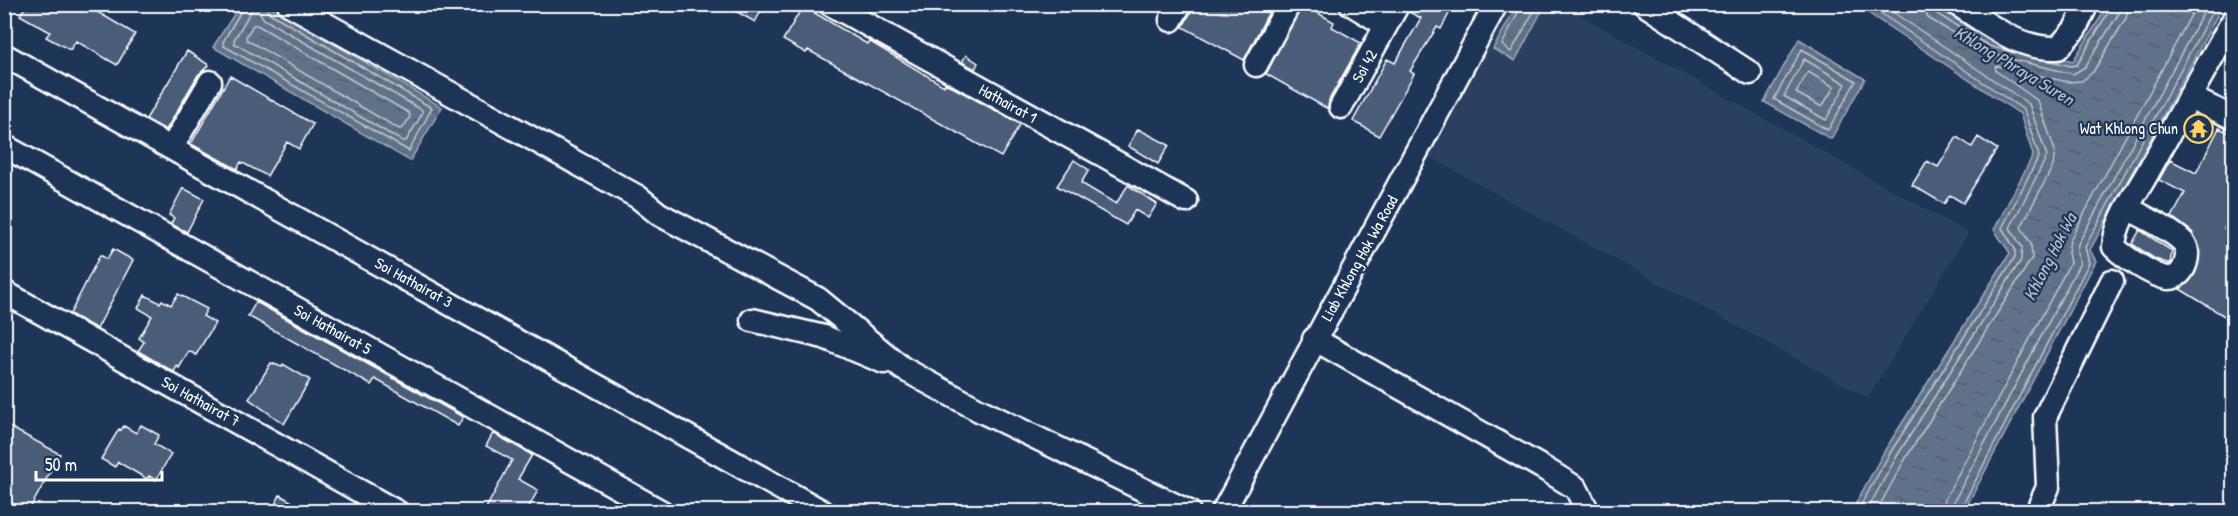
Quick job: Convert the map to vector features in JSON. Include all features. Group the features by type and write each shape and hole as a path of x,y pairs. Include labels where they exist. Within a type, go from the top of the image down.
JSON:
{"street":[{"path":"289,4 638,197 659,214 710,239 818,299 902,368"},
{"name":"Hathairat 1","path":"830,4 1186,201"},
{"path":"1256,65 1289,4"},
{"path":"1350,4 1386,25"},
{"name":"Soi 42","path":"1341,107 1398,4"},
{"name":"Liab Khlong Hok Wa Road","path":"1223,512 1314,339 1422,146 1496,4"},
{"path":"1644,4 1750,73"},
{"path":"1957,4 2015,41 2044,49 2058,48 2074,29 2087,4"},
{"path":"2128,208 2234,20"},
{"name":"Soi Hathairat 3","path":"4,54 823,512"},
{"path":"171,147 210,82"},
{"path":"2189,97 2234,118"},
{"name":"Soi Hathairat 5","path":"4,146 662,512"},
{"path":"2037,512 2048,487 2045,417 2112,281"},
{"name":"Soi Hathairat 7","path":"4,291 397,512"},
{"path":"752,320 824,337 902,368 979,410 1189,512"},
{"path":"1314,339 1561,479 1576,489 1588,512"}],"shaded area":[{"path":"1507,5 1562,5 1968,233 1868,398 1426,155"}],"water":[{"path":"1518,4 1545,5 1515,61 1493,49"},
{"path":"240,5 267,5 442,107 410,161 213,47"},
{"path":"1856,5 1933,5 1992,41 2073,61 2108,5 2223,5 2090,250 2096,261 1964,511 1851,512 1885,450 2010,253 1994,230 2033,155 2020,114"},
{"path":"1799,39 1865,79 1831,139 1764,102"}],"building":[{"path":"27,4 84,4 135,34 117,65 76,41 70,50 46,37 50,32 20,15"},
{"path":"723,4 765,4 755,22"},
{"path":"1195,4 1273,4 1244,60 1183,27"},
{"path":"1302,4 1334,22 1332,27 1361,43 1329,100 1328,109 1266,74"},
{"path":"1411,4 1454,4 1441,29 1437,27 1410,71 1414,74 1379,136 1353,121 1387,59 1395,63 1421,18 1409,12"},
{"path":"803,6 867,44 869,41 944,86 945,83 1020,124 1001,157 808,50 806,53 783,40"},
{"path":"187,51 209,65 198,75 166,130 146,119"},
{"path":"966,55 978,63 975,69 962,62"},
{"path":"230,76 313,124 299,149 287,142 267,176 241,162 237,169 191,144"},
{"path":"2219,128 2234,135 2234,212 2224,228 2234,234 2234,322 2180,289 2195,274 2200,249 2192,232 2172,217 2185,193 2159,180 2170,160 2196,173"},
{"path":"1138,129 1169,145 1158,164 1128,146"},
{"path":"1957,137 1972,147 1978,137 1997,149 1963,203 1950,195 1944,204 1912,185 1927,161 1938,167"},
{"path":"1074,160 1089,170 1081,183 1116,204 1128,185 1157,204 1148,218 1135,210 1126,225 1057,186"},
{"path":"183,188 204,199 187,232 171,224 174,218 169,215"},
{"path":"2140,230 2172,251 2170,264 2155,259 2132,244"},
{"path":"113,249 133,260 97,329 70,314 100,255 107,259"},
{"path":"178,294 207,309 203,316 215,323 196,355 189,351 174,372 138,351 144,342 139,338 152,316 138,308 145,295 160,303 162,300 171,305"},
{"path":"256,302 463,417 458,426 375,379 371,385 248,316"},
{"path":"271,363 282,367 283,364 310,380 284,424 249,399"},
{"path":"4,424 60,454 28,512 4,512"},
{"path":"141,425 159,435 154,444 171,454 156,480 149,476 147,479 118,462 115,467 101,459 119,429 121,430 124,426 136,433"},
{"path":"493,433 532,455 518,479 538,490 526,512 484,512 512,460 486,446"},
{"path":"280,495 309,512 271,512"}],"place":[{"name":"Wat Khlong Chun","path":"2199,128"}],"water label":[{"name":"Khlong Phraya Suren","path":"2014,66"},
{"name":"Khlong Hok Wa","path":"2050,257"}]}
